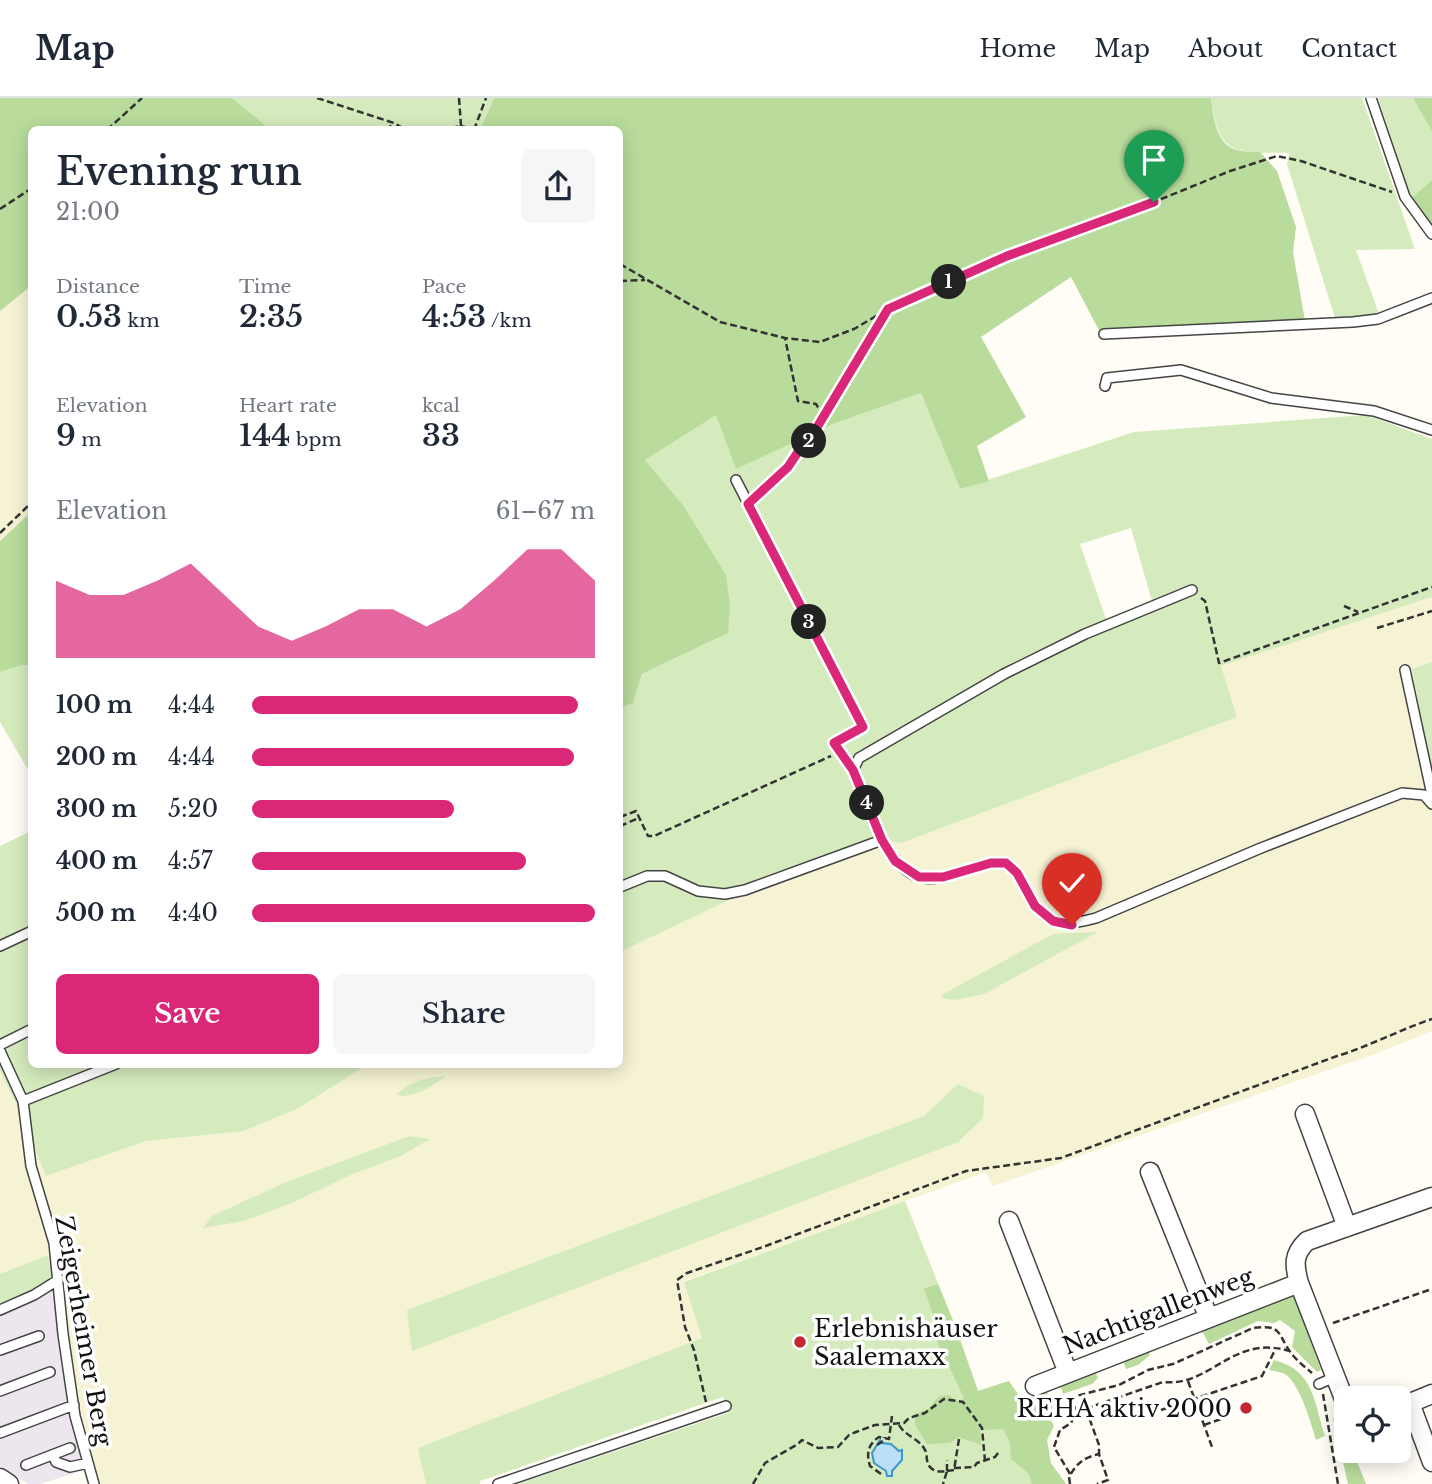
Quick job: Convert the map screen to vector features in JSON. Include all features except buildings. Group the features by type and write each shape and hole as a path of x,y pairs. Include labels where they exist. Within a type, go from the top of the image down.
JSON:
{"street":[{"path":"1304,1119 1347,1227"},
{"path":"1150,1180 1208,1317"},
{"path":"1334,1389 1327,1380 1316,1329 1298,1283 1294,1264 1298,1249 1307,1241 1432,1196"},
{"path":"1010,1233 1068,1373"},
{"name":"Nachtigallenweg","path":"1035,1386 1298,1283"},
{"path":"1411,1403 1432,1394"},
{"path":"1411,1420 1432,1462"},
{"path":"0,1478 9,1484"}],"lane":[{"path":"1371,98 1405,197 1432,234"},
{"path":"1104,334 1353,322 1378,319 1432,298"},
{"path":"1105,386 1107,379 1181,370 1272,398 1374,411 1432,430"},
{"path":"736,480 863,727 834,743 853,770 882,840 895,861 919,877 943,877 991,863 1006,863 1017,873 1035,906 1053,921 1072,925 1096,918 1261,848 1402,793 1423,795 1432,804"},
{"path":"853,770 859,758 1004,674 1085,634 1192,590"},
{"path":"1405,670 1432,795"},
{"path":"623,886 647,876 664,876 698,891 725,894 745,890 882,840"},
{"path":"0,946 28,933"},
{"path":"0,1045 28,1031"},
{"name":"Zeigerheimer Berg","path":"0,1051 23,1101 31,1166 54,1243 74,1405 93,1484"},
{"path":"23,1101 106,1068"},
{"path":"0,1310 34,1295 58,1280"},
{"path":"0,1350 38,1336"},
{"path":"0,1391 50,1372"},
{"path":"0,1433 74,1405"},
{"path":"498,1484 726,1406"},
{"path":"26,1465 70,1448"},
{"path":"53,1455 56,1462 70,1467 88,1462"}],"path":[{"path":"111,126 142,98"},
{"path":"317,98 399,126"},
{"path":"459,98 461,126"},
{"path":"475,126 486,98"},
{"path":"391,126 394,123"},
{"path":"623,266 720,322 785,338 820,342 854,329 888,309 1007,256 1230,171 1277,156 1301,161 1405,197"},
{"path":"0,209 28,191"},
{"path":"623,281 645,280"},
{"path":"748,504 788,467 807,444 888,309"},
{"path":"785,338 799,401 816,404 822,415"},
{"path":"0,533 28,506"},
{"path":"1192,590 1205,601 1219,663 1432,587"},
{"path":"1344,606 1358,612"},
{"path":"1377,628 1432,611"},
{"path":"623,816 636,811 648,836 654,836 840,752"},
{"path":"623,825 639,818"},
{"path":"707,1412 706,1394 695,1350 685,1327 677,1280 687,1273 775,1243 965,1171 1061,1158 1367,1047 1432,1019"},
{"path":"1316,1329 1432,1289"},
{"path":"1070,1484 1070,1474 1054,1447 1060,1430 1071,1423 1076,1412 1073,1400 1076,1396 1119,1385 1148,1370 1173,1364 1253,1328 1273,1328 1281,1334 1290,1352 1316,1377 1327,1380 1323,1393 1338,1484"},
{"path":"1076,1412 1163,1382 1177,1383 1188,1380 1245,1350 1257,1347 1290,1352"},
{"path":"1161,1410 1262,1377 1276,1348"},
{"path":"1188,1380 1212,1447"},
{"path":"753,1484 765,1463 802,1440 818,1448 834,1448 856,1432 875,1425 899,1425 925,1413 944,1399 963,1402 982,1428 985,1461"},
{"path":"1086,1409 1108,1480 1097,1484"},
{"path":"881,1474 870,1466 868,1452 874,1440 884,1437 889,1439 892,1416"},
{"path":"1204,1425 1224,1418"},
{"path":"899,1425 901,1430 924,1448 928,1464 937,1472 974,1467 998,1453"},
{"path":"877,1445 884,1437"},
{"path":"955,1470 959,1439"},
{"path":"1070,1474 1079,1461 1099,1454"},
{"path":"943,1484 947,1460"}],"shaded area":[{"path":"28,288 28,515 0,541 0,311"},
{"path":"1432,597 1432,662 1412,670 1432,775 1432,1031 1375,1054 993,1186 986,1172 684,1281 702,1338 419,1448 426,1484 97,1484 77,1416 48,1255 0,1274 0,1071 46,1176 146,1141 244,1131 299,1108 362,1068 623,1068 623,951 723,903 873,839 1237,717 1221,666","holes":["958,1085 958,1142 407,1310 924,1116","409,1136 429,1139 401,1156 355,1173 292,1203 244,1221 204,1227 212,1216 286,1182"]},
{"path":"54,1289 74,1416 88,1469 40,1484 28,1484 0,1466 0,1310"}],"green space":[{"path":"0,98 232,98 266,126 28,126 28,288 0,311"},
{"path":"232,98 494,98 482,126 266,126"},
{"path":"494,98 1211,98 1217,129 1224,142 1237,150 1260,152 1277,171 1296,227 1293,252 1305,321 1103,338 1071,277 981,337 1026,417 977,446 989,481 960,489 921,393 833,424 736,469 716,415 645,460 683,505 726,575 730,606 728,633 642,674 633,703 623,707 623,126 482,126"},
{"path":"1211,98 1362,98 1415,249 1356,250 1379,314 1335,318 1287,164 1289,153 1233,148 1219,132"},
{"path":"1378,98 1413,98 1432,132 1432,180 1411,198"},
{"path":"1413,98 1432,98 1432,132"},
{"path":"1432,180 1432,226 1411,198"},
{"path":"921,393 960,489 1134,432 1366,415 1432,439 1432,597 1221,666 1237,717 901,843 873,839 723,903 623,951 623,707 633,703 642,674 728,633 683,505 645,460 716,414 736,468 833,424","holes":["1131,528 1152,601 1106,619 1080,544"]},
{"path":"28,515 28,665 0,672 0,541"},
{"path":"1432,662 1432,775 1412,669"},
{"path":"28,665 28,770 0,722 0,672"},
{"path":"28,832 28,1068 362,1068 299,1108 244,1131 146,1141 46,1176 0,1071 0,846"},
{"path":"1098,932 984,994 955,1000 942,998 947,992 1053,934"},
{"path":"446,1076 416,1094 396,1095 419,1081"},
{"path":"958,1084 984,1096 983,1118 958,1142 412,1351 407,1310 924,1116"},
{"path":"409,1136 430,1139 401,1156 355,1173 292,1203 244,1221 203,1228 212,1216 286,1182"},
{"path":"905,1201 978,1391 1009,1381 1037,1484 518,1484 728,1413 723,1397 480,1481 480,1484 426,1484 418,1448 702,1338 684,1282"},
{"path":"48,1255 54,1288 0,1310 0,1274"},
{"path":"938,1284 978,1391 1009,1381 1022,1400 1046,1390 1053,1405 1049,1417 1054,1426 1047,1440 1051,1463 1066,1484 1032,1484 1029,1474 1011,1459 1010,1443 1003,1429 980,1430 981,1445 959,1437 950,1443 927,1444 915,1425 915,1414 928,1409 939,1396 949,1395 959,1402 964,1398 935,1337 933,1314 924,1289"},
{"path":"1293,1294 1321,1370 1317,1372 1292,1347 1295,1331 1280,1320 1274,1323 1258,1321 1209,1344 1201,1329"},
{"path":"1148,1350 1150,1355 1138,1365 1126,1369 1123,1360"},
{"path":"1274,1360 1297,1371 1305,1379 1315,1400 1325,1436 1316,1440 1304,1404 1290,1379 1283,1373 1269,1370"},
{"path":"1095,1371 1098,1378 1092,1384 1063,1394 1060,1385"},
{"path":"1343,1463 1358,1463 1366,1484 1348,1484"}],"water":[{"path":"880,1440 881,1443 891,1444 899,1451 902,1450 902,1460 892,1471 892,1476 887,1476 886,1471 874,1463 872,1453"}],"place":[{"name":"Erlebnishäuser Saalemaxx","path":"800,1342"},
{"name":"REHA aktiv 2000","path":"1246,1408"}],"route":[{"path":"1072,925 1053,921 1035,906 1017,873 1006,863 991,863 943,877 919,877 895,861 882,840 853,770 834,743 863,727 748,504 788,467 807,444 888,309 1007,256 1154,202"}]}
